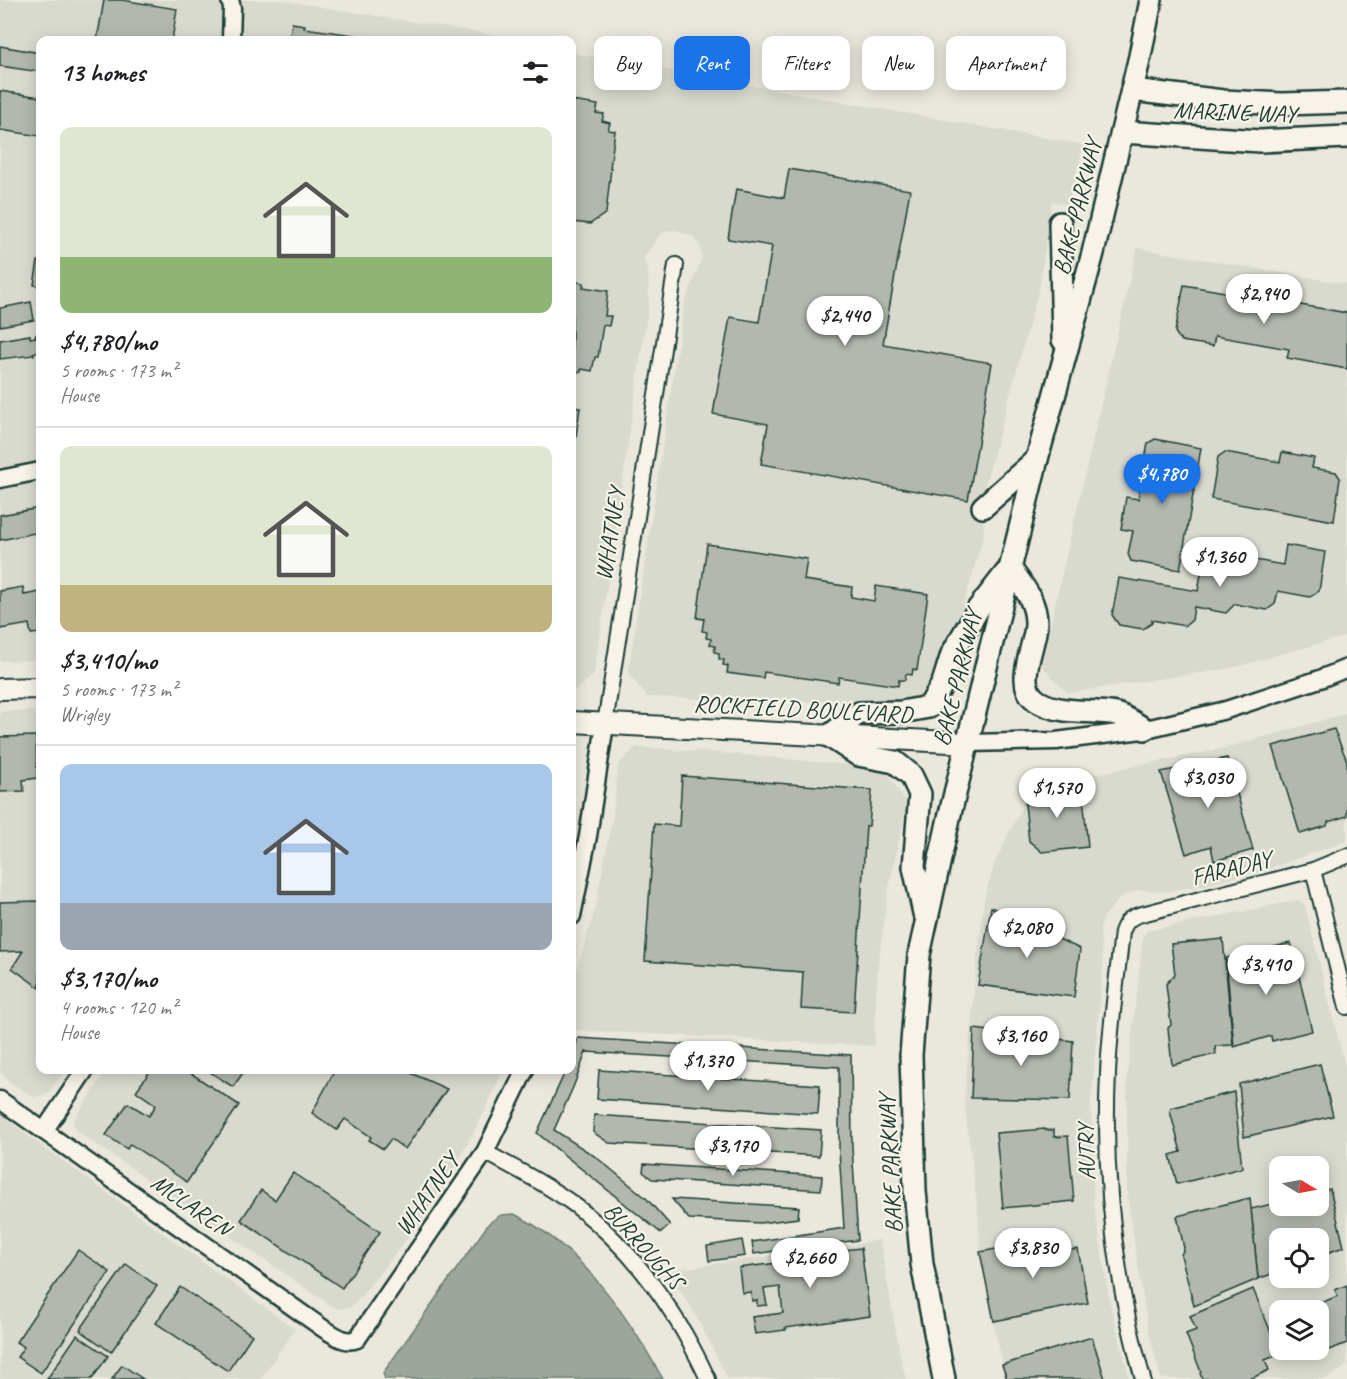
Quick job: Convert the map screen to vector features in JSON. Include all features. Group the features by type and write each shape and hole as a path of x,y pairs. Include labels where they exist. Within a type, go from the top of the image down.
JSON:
{"main road":[{"name":"BAKE PARKWAY","path":"945,1379 922,1264 915,1191 911,1118 911,1055 920,955 926,919 1010,568 1122,132 1151,0"},
{"name":"MARINE WAY","path":"1132,90 1223,101 1282,104 1347,102"},
{"name":"MARINE WAY","path":"1122,132 1260,141 1347,137"},
{"path":"1060,223 1064,364"},
{"path":"983,507 1037,459"},
{"path":"926,919 914,867 920,794 911,775 895,762 858,755 829,736 859,713 901,712 929,706 943,683 952,654 978,609 1010,568 1031,596 1036,624 1025,673 1029,689 1037,701 1052,707 1119,715 1145,729"},
{"path":"0,689 36,688"},
{"name":"ROCKFIELD BOULEVARD","path":"576,722 968,743"}],"street":[{"path":"230,0 231,36"},
{"name":"WHATNEY","path":"576,896 588,836 676,265"},
{"path":"0,478 36,472"},
{"name":"ROCKFIELD BOULEVARD","path":"968,743 1056,741 1145,729 1226,710 1320,680 1347,668"},
{"name":"FARADAY","path":"1126,922 1133,916 1313,870 1347,856"},
{"path":"1313,870 1347,1007"},
{"name":"AUTRY","path":"1126,922 1122,933 1110,1040 1108,1168 1112,1220 1125,1310 1143,1379"},
{"path":"44,1131 82,1074"},
{"name":"WHATNEY","path":"357,1339 485,1152 523,1074"},
{"name":"MCLAREN","path":"0,1100 324,1329 347,1342 357,1339"},
{"name":"BURROUGHS","path":"485,1152 539,1182 574,1205 616,1241 641,1269 672,1311 708,1379"}],"shaded area":[{"path":"0,0 280,0 499,36 36,36 36,660 0,661"},
{"path":"576,54 594,57 594,90 662,90 662,69 674,71 674,90 750,90 750,85 762,87 762,90 778,90 1084,145 1068,205 1052,202 1039,289 983,493 984,534 968,590 958,620 946,639 935,675 916,705 647,697 628,673 684,305 702,257 700,247 694,237 676,230 666,231 660,235 643,259 648,267 649,301 594,675 576,689"},
{"path":"1137,248 1347,284 1347,636 1232,668 1067,693 1041,665"},
{"path":"0,711 36,711 36,1074 62,1074 48,1094 33,1097 10,1082 0,1072"},
{"path":"1347,713 1347,841 1265,870 1209,884 1164,892 1138,890 1121,897 1104,917 1100,929 1103,964 1091,1104 1094,1203 1110,1302 1130,1379 1007,1379 993,1323 980,1252 978,1212 964,1100 984,899 995,862 1030,790 1229,747"},
{"path":"636,747 884,768 907,804 889,887 878,965 874,1046 576,1030 576,973 595,909 613,814 618,765"},
{"path":"1298,900 1305,905 1347,1074 1347,1366 1326,1379 1161,1379 1148,1329 1127,1197 1127,1078 1143,936 1147,931"},
{"path":"104,1074 501,1074 485,1111 453,1171 418,1225 356,1303 349,1308 339,1309 78,1132 73,1123"},
{"path":"0,1113 295,1329 261,1379 0,1379"},
{"path":"514,1214 538,1228 582,1264 618,1307 663,1379 385,1379 383,1373 489,1223 501,1215"},
{"path":"880,1240 906,1379 728,1379 692,1308 666,1271"}],"building":[{"path":"104,0 122,0 177,9 173,36 98,36"},
{"path":"292,23 305,25 304,28 361,36 290,36"},
{"path":"0,46 36,52 36,71 0,66"},
{"path":"0,91 36,96 36,135 0,130"},
{"path":"576,102 598,105 596,113 604,114 602,121 610,123 608,130 615,131 606,213 590,224 576,222"},
{"path":"789,169 910,190 883,344 992,363 968,500 761,464 768,424 713,414 730,317 759,322 772,246 728,239 736,189 784,198"},
{"path":"576,282 584,283 583,287 608,291 605,316 611,316 609,326 603,325 598,357 595,357 592,371 581,369 581,372 576,371"},
{"path":"1184,285 1347,313 1347,369 1287,358 1289,349 1215,336 1213,346 1181,341 1175,332"},
{"path":"31,302 34,320 0,326 0,308"},
{"path":"30,335 30,338 36,337 34,355 0,359 0,340"},
{"path":"576,408 580,408 576,437"},
{"path":"1155,439 1201,448 1180,570 1131,561 1128,554 1133,531 1121,529 1126,497 1138,499 1148,443"},
{"path":"1225,452 1280,462 1282,452 1314,458 1312,468 1336,472 1340,478 1334,521 1211,499 1218,457"},
{"path":"36,509 36,533 0,540 0,515"},
{"path":"707,544 807,559 804,580 852,587 851,597 874,601 876,586 928,594 917,670 913,669 912,675 906,674 905,680 899,680 898,686 839,677 838,683 764,672 763,678 727,673 728,666 723,665 724,660 719,659 719,653 714,652 715,646 710,645 711,639 706,638 707,632 702,631 704,619 697,618"},
{"path":"1286,545 1325,552 1319,591 1310,597 1278,591 1275,604 1267,610 1235,604 1226,613 1194,607 1192,620 1185,626 1152,620 1152,623 1143,629 1119,625 1112,615 1119,578 1198,591 1205,551 1283,565"},
{"path":"23,587 24,595 36,593 36,633 31,634 29,624 0,629 0,591"},
{"path":"1334,729 1347,761 1347,816 1328,822 1327,826 1300,834 1273,746"},
{"path":"36,736 36,778 23,780 24,791 0,792 0,737"},
{"path":"1227,758 1253,850 1214,861 1211,846 1186,854 1161,772"},
{"path":"682,776 872,790 869,826 866,826 854,1012 801,1009 803,972 645,961 654,824 679,826"},
{"path":"1082,786 1088,847 1042,852 1029,841 1025,804 1035,791"},
{"path":"36,901 36,985 12,968 23,951 0,952 0,902"},
{"path":"991,907 1080,949 1074,997 978,985"},
{"path":"1223,939 1233,1045 1215,1046 1216,1054 1172,1065 1168,1028 1171,1025 1166,984 1175,974 1171,944"},
{"path":"1291,943 1312,1031 1272,1041 1271,1036 1234,1047 1226,958"},
{"path":"974,1029 1073,1041 1070,1100 971,1098"},
{"path":"578,1038 851,1055 852,1147 858,1240 754,1254 752,1242 844,1228 839,1150 839,1067 586,1052 554,1130 596,1157 646,1198 670,1225 661,1233 537,1133 564,1074 576,1074"},
{"path":"1320,1064 1333,1116 1244,1137 1239,1084"},
{"path":"599,1070 820,1085 818,1114 597,1099"},
{"path":"148,1074 192,1074 239,1105 187,1182 130,1144 127,1149 106,1135 128,1103 149,1116 156,1105 136,1091"},
{"path":"213,1074 242,1074 233,1087"},
{"path":"333,1074 413,1074 447,1089 405,1149 391,1139 383,1149 369,1140 371,1137 345,1119 337,1130 312,1113"},
{"path":"1234,1092 1242,1168 1177,1184 1170,1155 1181,1152 1171,1108"},
{"path":"594,1115 821,1130 819,1156 609,1143 593,1132"},
{"path":"1054,1130 1054,1137 1068,1136 1074,1201 1003,1208 996,1133"},
{"path":"644,1164 822,1176 821,1190 652,1179 643,1172"},
{"path":"293,1173 380,1232 342,1288 241,1220 261,1190 275,1200"},
{"path":"1329,1189 1344,1247 1329,1252 1329,1228 1269,1228 1269,1275 1258,1279 1251,1209 1269,1205 1269,1216 1329,1216"},
{"path":"1250,1198 1258,1279 1194,1306 1181,1255 1184,1248 1177,1216"},
{"path":"672,1199 799,1207 798,1218 760,1223 689,1219"},
{"path":"1053,1238 1056,1253 1078,1249 1088,1303 994,1321 980,1252"},
{"path":"742,1240 745,1256 709,1261 707,1246"},
{"path":"861,1248 870,1316 755,1334 752,1317 783,1313 780,1287 764,1289 767,1305 757,1306 757,1300 752,1301 751,1292 742,1293 739,1268 777,1263 776,1257"},
{"path":"78,1250 110,1272 41,1373 17,1357 24,1347 16,1342"},
{"path":"126,1264 157,1286 111,1352 80,1330"},
{"path":"1347,1285 1347,1343 1329,1350 1328,1300 1338,1296 1335,1290"},
{"path":"180,1287 252,1335 228,1371 156,1323"},
{"path":"1253,1289 1269,1328 1269,1358 1265,1360 1269,1370 1250,1379 1202,1379 1186,1334 1196,1330 1190,1316"},
{"path":"77,1335 108,1356 92,1379 47,1379"},
{"path":"1092,1337 1105,1379 1007,1379 1002,1365"},
{"path":"122,1365 143,1379 112,1379"}]}
